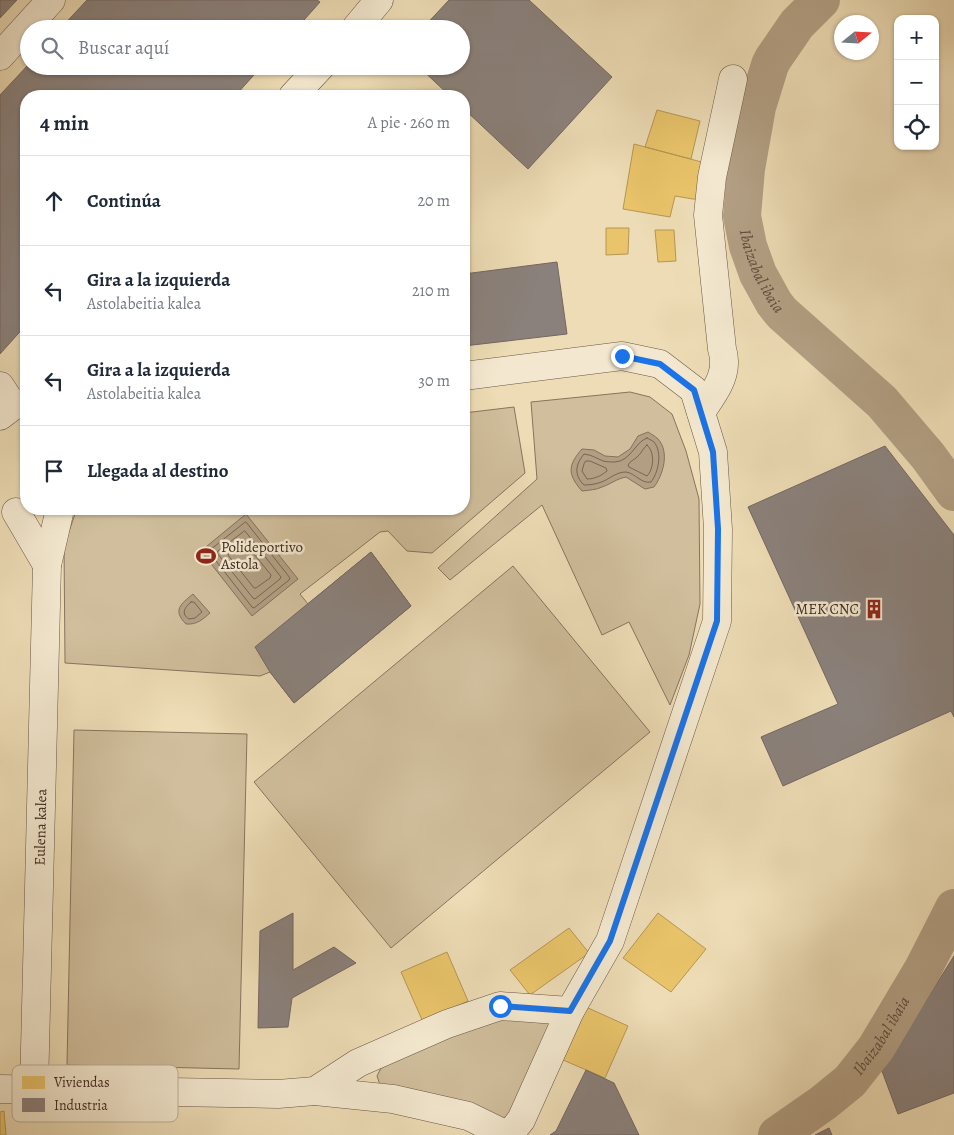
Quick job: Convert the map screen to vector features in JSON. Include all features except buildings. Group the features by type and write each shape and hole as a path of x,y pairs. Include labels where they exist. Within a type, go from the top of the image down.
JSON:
{"street":[{"path":"33,20 51,0"},
{"path":"362,20 379,0"},
{"path":"0,56 20,34"},
{"path":"299,90 313,75"},
{"path":"701,412 716,389 722,373 724,360 708,215 712,177 733,79"},
{"path":"681,380 697,373 722,349"},
{"path":"178,1092 278,1094 315,1091 393,1099 468,1116 503,1133 512,1131 522,1120 570,1011 610,941 717,621 718,529 713,452 694,390 660,364 622,356 470,375"},
{"path":"16,510 47,565"},
{"name":"Eulena kalea","path":"35,1065 47,565 59,515"},
{"path":"315,1091 358,1063 447,1024 500,1006 570,1011"}],"shaded area":[{"path":"630,392 650,397 672,414 686,451 699,499 700,604 689,655 670,705 629,622 602,635 542,505 450,580 438,568 537,479 531,402"},
{"name":"Polideportivo Astola","path":"514,407 525,473 432,553 407,551 388,531 380,532 300,594 308,604 371,552 411,606 294,703 270,672 260,676 65,663 64,546 75,515 470,515 470,412"},
{"path":"513,566 650,732 391,948 254,782"},
{"path":"74,730 247,734 239,1069 178,1068 178,1065 67,1065"},
{"path":"496,1015 544,1019 551,1025 505,1124 380,1085 377,1076 381,1068"}],"water":[{"path":"648,432 658,439 664,450 664,463 654,487 645,489 626,477 597,489 582,491 577,485 571,470 574,460 582,449 594,450 605,456 618,457 630,449 638,436"},
{"path":"247,515 298,579 252,616 201,551"},
{"path":"193,594 210,613 197,623 186,624 179,611 182,604"}],"waterway":[{"name":"Ibaizabal ibaia","path":"821,0 797,24 773,59 757,107 746,169 742,216 748,246 758,274 774,303 782,313 882,402 928,456 954,492"},
{"name":"Ibaizabal ibaia","path":"777,1135 823,1103 850,1081 876,1048 923,969 954,908"}],"place":[{"name":"Polideportivo Astola","path":"206,556"},
{"name":"MEK CNC","path":"874,609"}],"route":[{"path":"500,1006 570,1011 610,941 717,621 718,529 713,452 694,390 660,364 622,356"}]}
